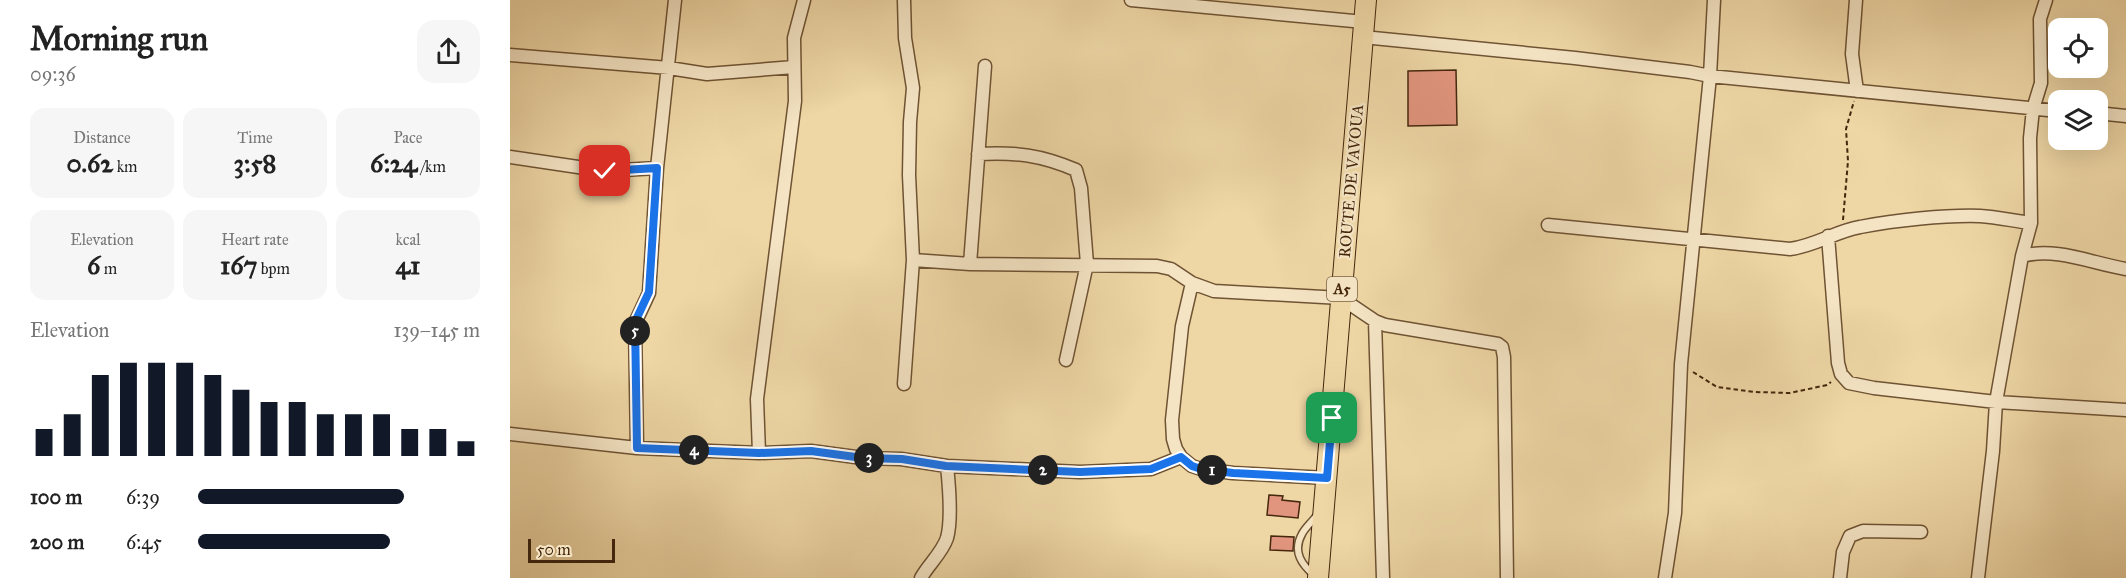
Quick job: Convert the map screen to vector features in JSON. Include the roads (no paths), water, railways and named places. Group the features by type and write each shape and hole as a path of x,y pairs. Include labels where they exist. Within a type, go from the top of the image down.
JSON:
{"main road":[{"name":"ROUTE DE VAVOUA","path":"1317,578 1366,0"}],"street":[{"path":"637,448 635,322 649,292 657,168 675,0"},
{"path":"759,453 757,399 795,101 794,38 804,0"},
{"path":"904,0 905,38 913,88 909,175 913,260 904,384"},
{"path":"1131,0 1710,76 2048,110"},
{"path":"1665,578 1675,513 1681,364 1710,76 1714,0"},
{"path":"1856,0 1852,54 1857,90"},
{"path":"1978,578 1993,451 1996,402 2022,256 2031,223 2030,138 2033,109 2041,83 2040,19 2046,0"},
{"path":"510,55 669,68 707,74 794,67"},
{"path":"970,264 985,66"},
{"path":"2108,114 2126,116"},
{"path":"978,154 1011,152 1055,161 1076,170 1081,188 1087,264 1066,360"},
{"path":"510,157 605,171 657,168"},
{"path":"1548,225 1790,249 1805,247 1828,236 1859,227 1933,219 1981,216 2031,223"},
{"path":"1828,236 1838,363 1841,374 1850,383 1874,388 1996,402 2126,410"},
{"path":"2022,256 2036,252 2050,252 2126,269"},
{"path":"913,260 970,264 1157,266 1171,270 1191,283 1214,291 1341,298 1375,321 1385,325 1498,344 1502,347 1507,578"},
{"path":"1191,283 1182,326 1172,420 1173,439 1181,457 1192,466 1201,469 1327,478"},
{"path":"1375,321 1383,578"},
{"path":"510,434 637,448 759,453 811,451 854,457 902,459 946,466 1080,472 1151,469 1181,457"},
{"path":"921,578 946,538 949,492 946,466"},
{"path":"1840,578 1843,552 1850,536 1863,531 1921,531"}]}
